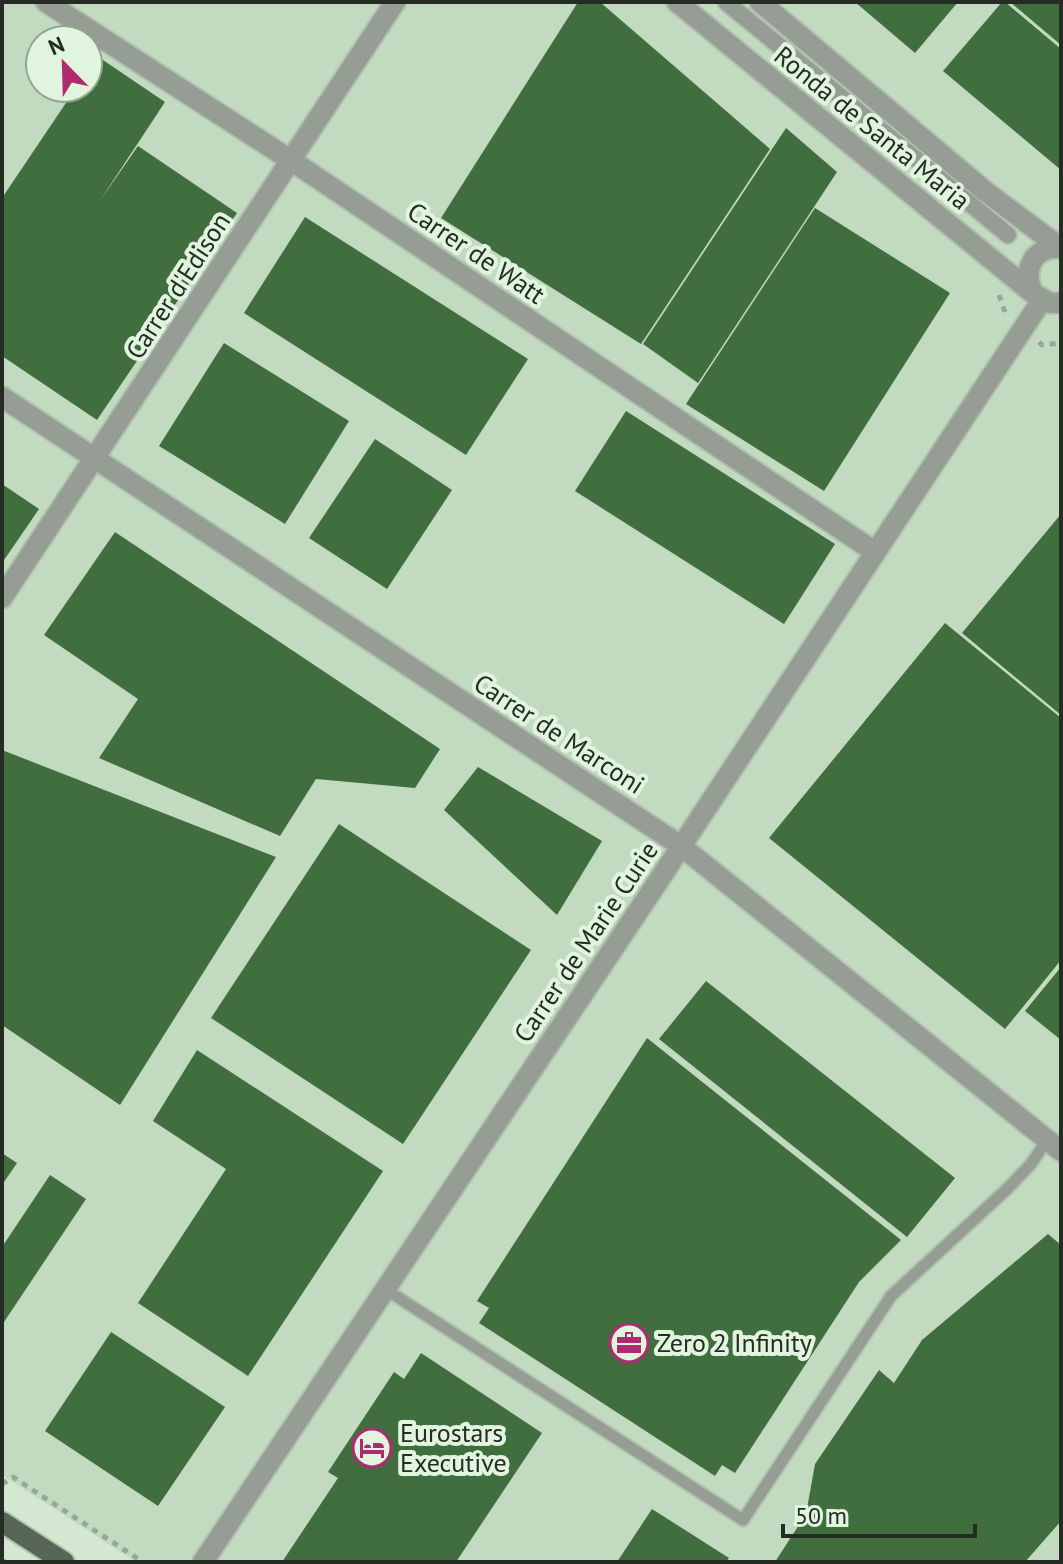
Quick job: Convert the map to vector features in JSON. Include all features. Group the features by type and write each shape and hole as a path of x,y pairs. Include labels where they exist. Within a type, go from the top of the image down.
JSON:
{"main road":[{"path":"2,1522 64,1562"}],"street":[{"name":"Carrer de Watt","path":"46,2 292,161 875,552"},
{"name":"Carrer d'Edison","path":"2,598 395,2"},
{"name":"Ronda de Santa Maria","path":"677,2 1046,299 1061,316"},
{"name":"Ronda de Santa Maria","path":"726,2 1008,235"},
{"name":"Ronda de Santa Maria","path":"760,2 986,192 1061,248"},
{"path":"1046,299 1028,278 1028,269 1031,261 1044,250 1061,248"},
{"name":"Carrer de Marie Curie","path":"203,1562 1009,348 1046,299"},
{"name":"Carrer de Marconi","path":"2,397 681,846 1054,1146"}],"lane":[{"path":"385,1289 743,1520 891,1296 1054,1146"}],"path":[{"path":"1042,345 1061,343"},
{"path":"2,1484 13,1477 143,1562"}],"shaded area":[{"path":"2,2 1061,2 1061,1562 136,1562 2,1475"}],"building":[{"path":"578,2 600,2 770,149 641,344 441,218"},
{"path":"855,2 958,2 915,53"},
{"path":"1002,2 1061,49 1061,170 943,71"},
{"path":"1010,2 1061,2 1061,45"},
{"path":"104,61 165,102 99,202 138,146 237,213 97,420 2,356 2,198 65,104 104,104"},
{"path":"786,128 837,172 698,383 643,344"},
{"path":"815,208 950,293 824,491 686,404"},
{"path":"305,217 528,359 466,455 244,313"},
{"path":"224,343 349,421 285,524 159,446"},
{"path":"626,411 835,544 784,624 575,491"},
{"path":"375,439 452,490 387,589 309,538"},
{"path":"2,484 39,509 2,563"},
{"path":"1061,514 1061,715 962,633"},
{"path":"115,532 440,749 415,788 316,779 280,836 99,758 138,699 44,635"},
{"path":"945,623 1061,718 1061,960 1005,1029 769,838"},
{"path":"2,750 276,857 120,1105 2,1025"},
{"path":"478,767 602,841 557,915 444,810"},
{"path":"339,824 531,950 403,1144 211,1018"},
{"path":"1061,967 1061,1040 1025,1011"},
{"path":"706,981 955,1178 907,1237 659,1039"},
{"path":"647,1038 901,1240 859,1282 735,1473 722,1465 715,1476 479,1323 489,1308 477,1301"},
{"path":"197,1050 383,1171 248,1376 138,1303 226,1169 153,1121"},
{"path":"2,1153 17,1163 2,1185"},
{"path":"50,1175 86,1199 2,1325 2,1247"},
{"path":"1048,1234 1061,1245 1061,1521 1025,1562 775,1562 806,1514 815,1464 879,1370 894,1383 922,1340"},
{"path":"111,1332 225,1407 158,1506 45,1431"},
{"path":"421,1353 542,1433 456,1562 282,1562 338,1478 328,1472 394,1372 404,1379"},
{"path":"652,1509 729,1558 726,1562 617,1562"}],"place":[{"name":"Zero 2 Infinity","path":"629,1343"},
{"name":"Eurostars Executive","path":"372,1448"}]}
